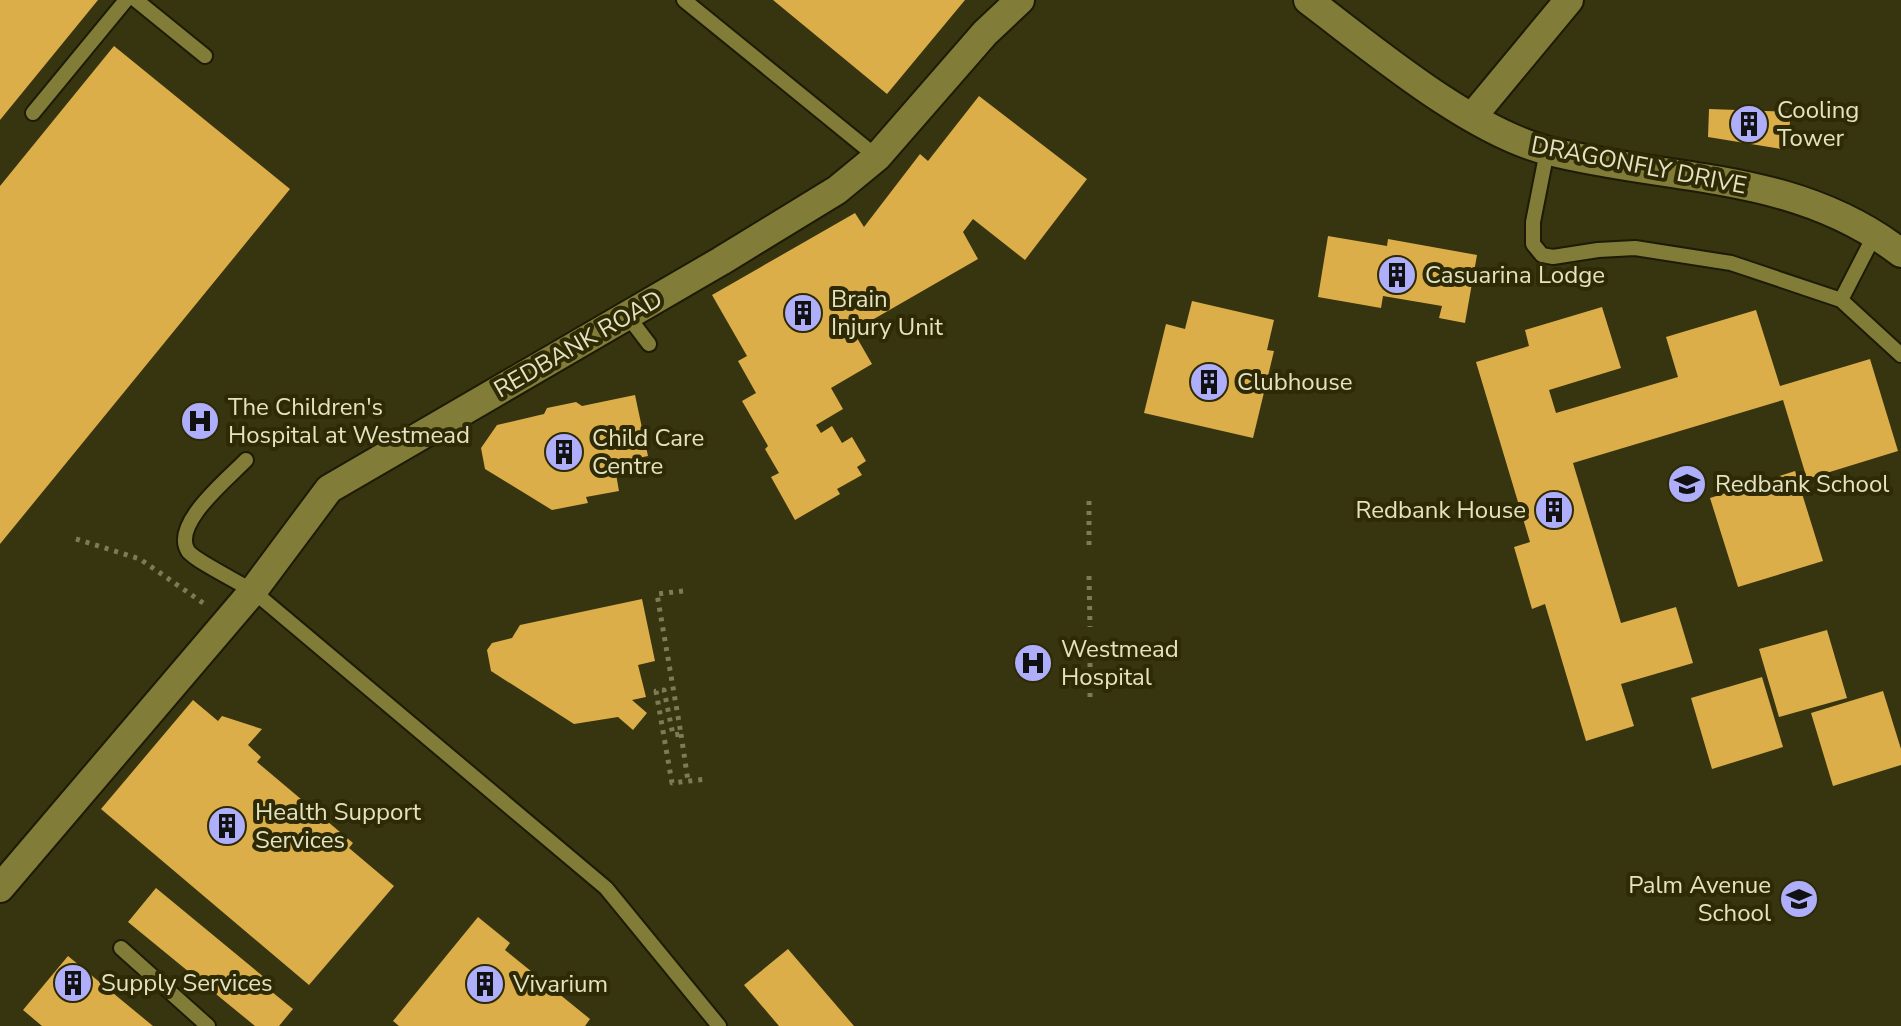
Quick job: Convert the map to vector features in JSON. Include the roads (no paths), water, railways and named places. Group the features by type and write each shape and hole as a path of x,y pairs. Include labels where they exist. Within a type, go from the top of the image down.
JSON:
{"street":[{"name":"REDBANK ROAD","path":"0,888 253,591 329,489 837,190 877,157 985,33 1020,0"},
{"name":"DRAGONFLY DRIVE","path":"1308,0 1472,117 1507,136 1547,151 1789,195 1830,210 1875,234 1901,253"},
{"path":"1472,117 1569,0"}],"lane":[{"path":"33,113 126,0"},
{"path":"136,0 205,56"},
{"path":"684,0 877,157"},
{"path":"1547,151 1533,222 1533,244 1542,255 1553,257 1598,250 1649,250 1731,263 1841,300 1901,355"},
{"path":"1841,300 1875,234"},
{"path":"627,315 649,344"},
{"path":"246,460 186,527 184,540 189,552 253,591 606,888 719,1026"},
{"path":"121,948 208,1026"}],"place":[{"name":"Cooling Tower","path":"1749,124"},
{"name":"Casuarina Lodge","path":"1397,275"},
{"name":"Brain Injury Unit","path":"803,313"},
{"name":"Clubhouse","path":"1209,382"},
{"name":"The Children's Hospital at Westmead","path":"200,421"},
{"name":"Child Care Centre","path":"564,452"},
{"name":"Redbank School","path":"1687,484"},
{"name":"Redbank House","path":"1554,510"},
{"name":"Westmead Hospital","path":"1033,663"},
{"name":"Health Support Services","path":"227,826"},
{"name":"Palm Avenue School","path":"1799,899"},
{"name":"Supply Services","path":"73,983"},
{"name":"Vivarium","path":"485,984"}]}
